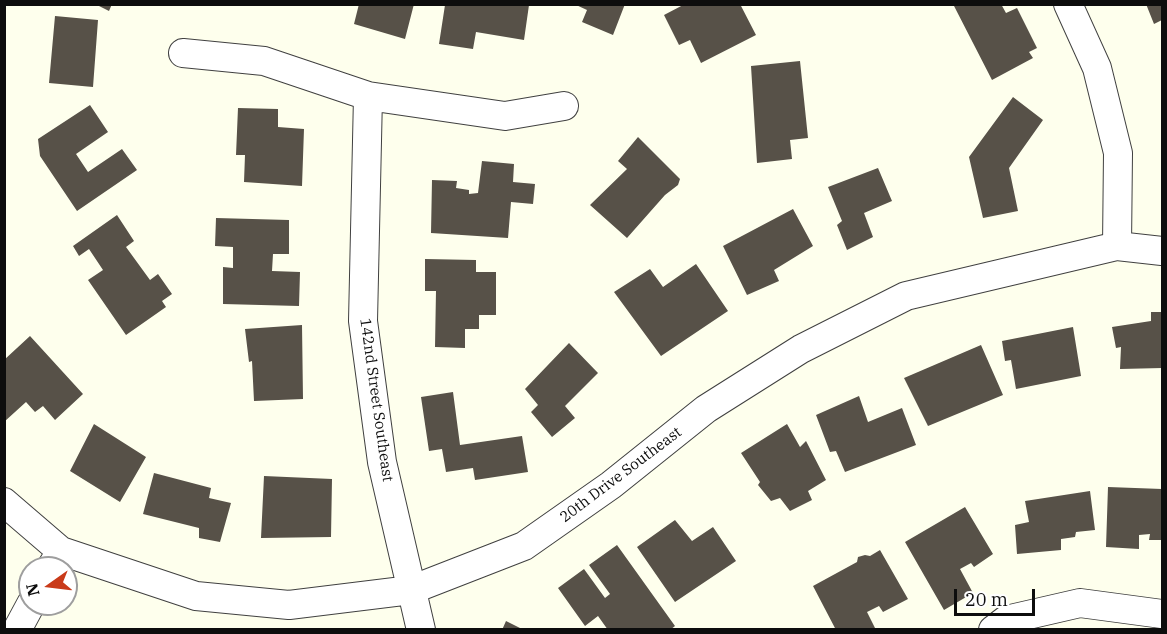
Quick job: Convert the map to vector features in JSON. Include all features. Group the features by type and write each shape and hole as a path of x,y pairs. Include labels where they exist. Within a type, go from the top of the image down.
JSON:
{"street":[{"path":"1068,4 1097,68 1118,153 1117,246"},
{"path":"183,52 264,61 368,96 505,116 564,106"},
{"name":"142nd Street Southeast","path":"368,96 363,321 382,462 421,630"},
{"name":"20th Drive Southeast","path":"78,566 196,596 289,605 411,590 524,546 611,485 706,409 801,349 906,296 1117,246 1162,251"},
{"path":"4,502 52,556"},
{"path":"993,630 1006,620 1080,603 1162,614"},
{"path":"17,630 25,616"}],"building":[{"path":"95,4 112,4 109,11"},
{"path":"359,4 414,4 405,39 354,24"},
{"path":"574,4 625,4 613,35 582,22 587,10"},
{"path":"685,4 740,4 756,35 701,63 690,40 679,45 664,15"},
{"path":"953,4 1001,4 1006,13 1017,8 1037,48 1029,52 1033,58 992,80"},
{"path":"1146,4 1162,4 1162,20 1154,24"},
{"path":"445,5 529,5 524,40 476,32 473,49 439,44"},
{"path":"55,16 98,20 93,87 49,83"},
{"path":"800,61 808,138 790,140 792,159 757,163 751,66"},
{"path":"1013,97 1043,120 1009,168 1018,211 983,218 969,157"},
{"path":"90,105 108,132 76,154 88,172 122,149 137,170 77,211 40,156 38,139"},
{"path":"238,108 278,109 278,127 304,129 302,186 244,182 245,155 236,155"},
{"path":"638,137 680,179 678,185 665,195 627,238 590,205 627,169 618,161"},
{"path":"482,161 514,164 513,182 535,184 533,204 511,202 508,238 431,233 432,180 457,181 456,188 469,190 469,194 478,193"},
{"path":"878,168 892,201 864,213 873,237 847,250 837,225 842,221 828,187"},
{"path":"793,209 813,246 774,270 779,281 747,295 723,246"},
{"path":"117,215 134,241 126,247 150,280 158,274 172,294 162,301 166,307 126,335 88,280 103,270 89,249 79,256 73,246"},
{"path":"216,218 289,220 289,254 273,254 272,271 300,272 299,306 223,304 223,267 233,268 233,247 215,246"},
{"path":"425,259 476,260 476,272 496,272 496,315 479,315 479,329 465,329 465,348 435,347 436,291 425,291"},
{"path":"696,264 728,311 661,356 614,292 650,269 663,287"},
{"path":"1151,312 1162,312 1162,368 1120,369 1121,347 1116,348 1112,327 1151,321"},
{"path":"302,325 303,399 254,401 252,361 249,362 245,329"},
{"path":"1073,327 1081,376 1016,389 1011,360 1005,361 1002,341"},
{"path":"30,336 83,394 55,420 43,406 35,412 26,402 4,422 4,360"},
{"path":"569,343 598,373 565,406 575,418 552,437 531,412 538,405 525,389"},
{"path":"981,345 1003,395 928,426 904,378"},
{"path":"453,392 460,445 522,436 528,472 475,480 473,468 446,472 442,449 429,451 421,397"},
{"path":"859,396 868,422 902,408 916,445 845,472 836,451 830,452 816,415"},
{"path":"94,424 146,457 120,502 70,471"},
{"path":"787,424 800,447 806,441 826,480 808,491 812,500 790,511 780,498 771,501 758,485 760,482 741,453"},
{"path":"154,473 211,488 209,498 231,503 220,542 199,538 199,528 143,514"},
{"path":"264,476 332,479 331,537 261,538"},
{"path":"1108,487 1162,489 1162,540 1149,540 1150,534 1139,535 1139,549 1106,547"},
{"path":"1090,491 1095,530 1076,532 1075,537 1061,539 1061,550 1017,554 1015,525 1029,522 1025,501"},
{"path":"965,507 993,554 974,567 971,563 960,569 973,593 944,610 905,542"},
{"path":"675,520 692,541 713,527 736,561 675,602 637,547"},
{"path":"617,545 675,626 670,630 608,630 598,616 585,626 558,588 584,569 605,598 610,594 589,565"},
{"path":"880,550 908,599 883,612 879,606 867,612 876,630 836,630 813,586 857,562 858,557 870,556"},
{"path":"506,621 524,630 502,630"}]}
